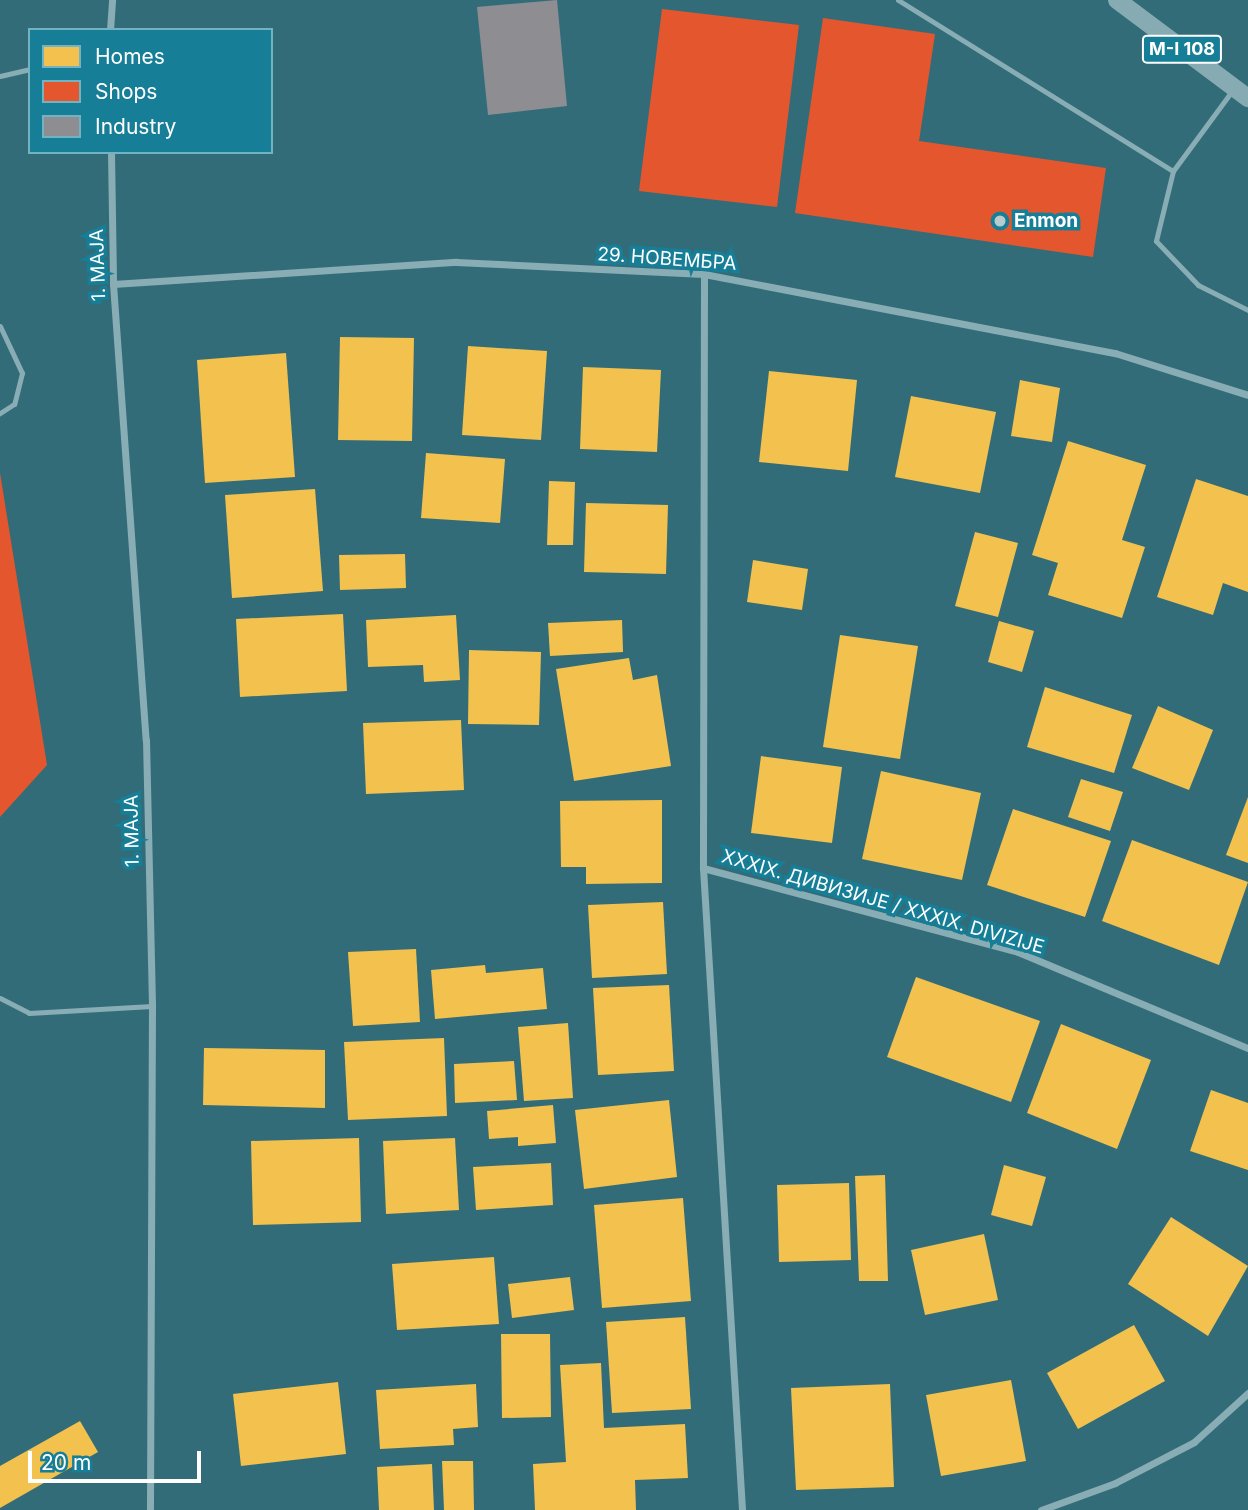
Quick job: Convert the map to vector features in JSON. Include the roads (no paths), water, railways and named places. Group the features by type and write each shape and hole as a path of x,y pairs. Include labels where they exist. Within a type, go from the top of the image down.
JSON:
{"main road":[{"name":"M-I 108","path":"1117,0 1241,93"}],"street":[{"path":"110,28 112,0"},
{"name":"1. МАЈА","path":"111,154 113,284 146,740 152,1006 150,1510"},
{"name":"29. НОВЕМБРА","path":"113,284 456,262 704,274 1115,353 1248,395"},
{"path":"704,274 703,868 742,1510"},
{"name":"XXXIX. ДИВИЗИЈЕ / XXXIX. DIVIZIJE","path":"703,868 1018,952 1248,1048"},
{"path":"1041,1510 1115,1483 1194,1442 1248,1393"}],"lane":[{"path":"898,0 1173,171"},
{"path":"0,76 28,69"},
{"path":"1241,93 1173,171 1156,242 1198,285 1248,310"},
{"path":"0,326 22,373 14,404 0,413"},
{"path":"0,998 29,1013 152,1006"}],"place":[{"name":"Enmon","path":"1000,221"}]}
